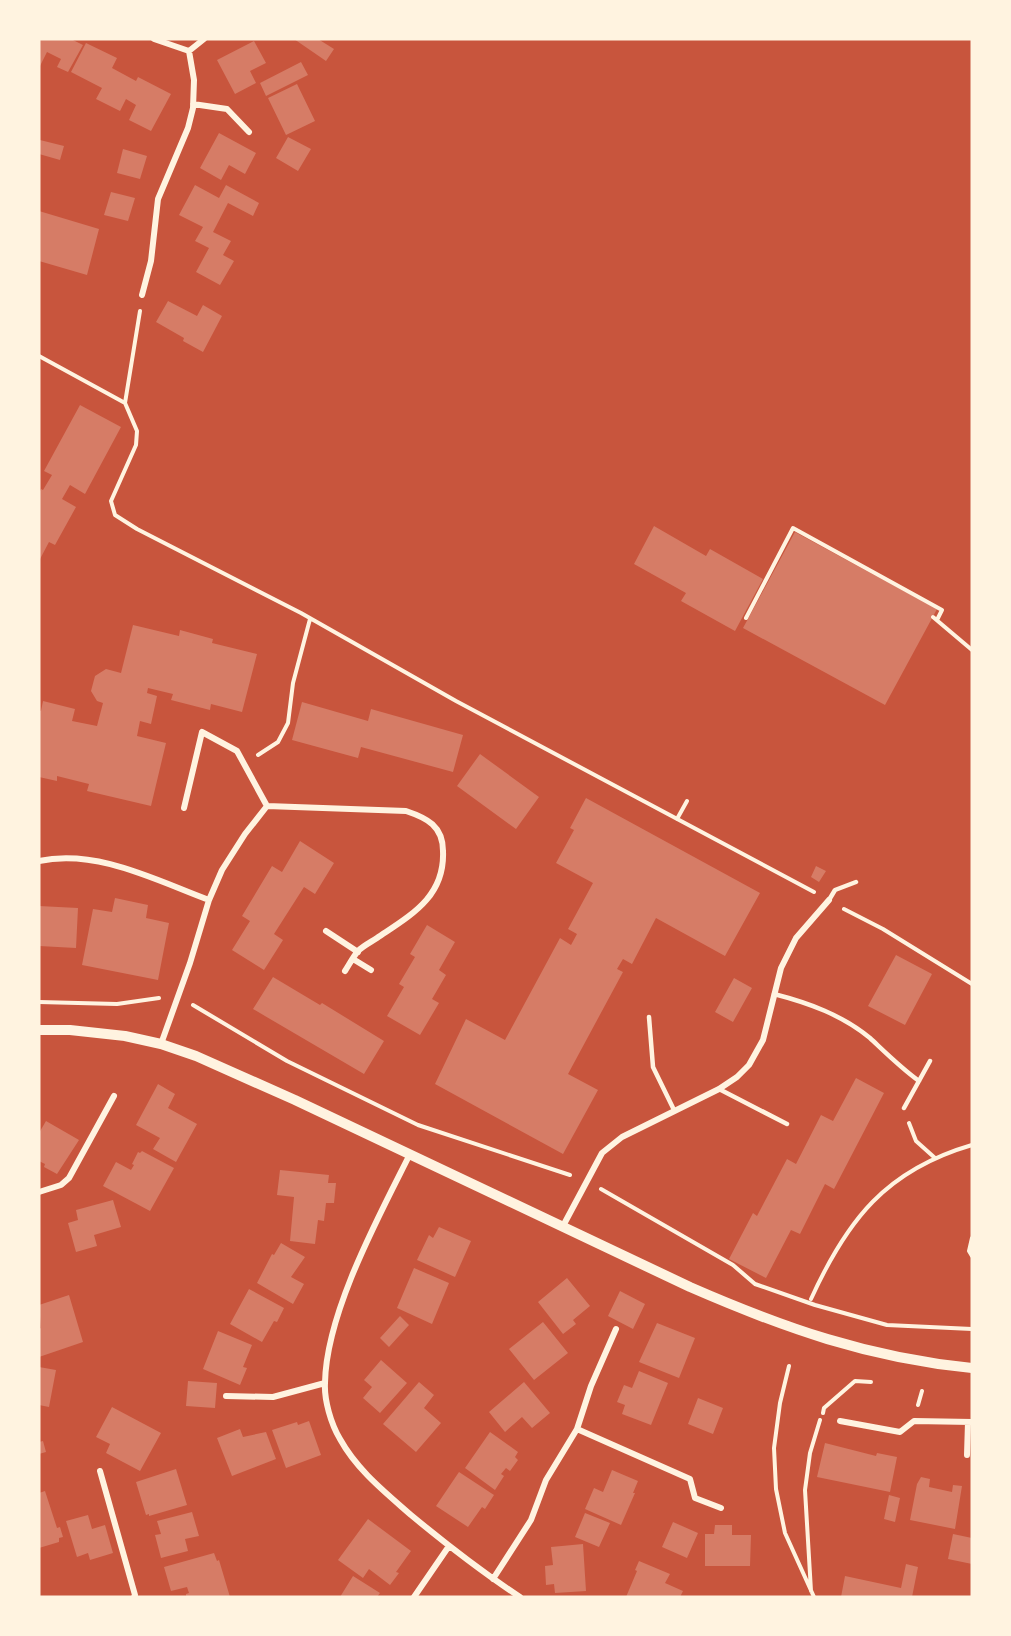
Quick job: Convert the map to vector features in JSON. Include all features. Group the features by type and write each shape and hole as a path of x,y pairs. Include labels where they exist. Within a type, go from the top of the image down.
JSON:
{"street":[{"path":"153,39 189,51"},
{"path":"189,51 204,39"},
{"path":"142,295 151,261 158,199 188,128 194,104 194,80 189,51"},
{"path":"194,104 227,109 249,132"},
{"path":"184,808 202,732 237,751 267,806"},
{"path":"161,1044 209,900 222,870 245,834 267,806"},
{"path":"267,806 406,811 426,819 437,827 443,842 443,868 434,891 409,916 358,952 345,971"},
{"path":"39,861 73,858 119,866 209,900"},
{"path":"563,1226 603,1153 622,1137 719,1089 737,1077 749,1065 765,1032 781,968 796,938 829,900"},
{"path":"326,931 358,952"},
{"path":"353,959 371,970"},
{"path":"39,1030 89,1032 161,1044 229,1070 755,1316 879,1355 972,1368"},
{"path":"39,1192 61,1185 69,1178 114,1096"},
{"path":"410,1154 348,1289 334,1330 325,1383 334,1426 339,1439 372,1482 449,1546 520,1597"},
{"path":"493,1579 531,1520 546,1480 577,1429 591,1386 616,1329"},
{"path":"226,1396 273,1397 325,1383"},
{"path":"840,1420 900,1432 914,1421 970,1422 967,1455"},
{"path":"577,1429 690,1479 695,1498 721,1508"},
{"path":"100,1472 134,1597"},
{"path":"414,1597 449,1546"}],"lane":[{"path":"829,900 835,890 856,882"},
{"path":"774,994 802,1001 846,1021 919,1081"},
{"path":"649,1017 653,1067 674,1110"},
{"path":"904,1108 930,1061"},
{"path":"719,1089 786,1124"}],"path":[{"path":"142,295 126,404 137,431 136,445 111,501 115,515 137,529 310,619 466,706 883,929 972,984"},
{"path":"39,356 126,404"},
{"path":"746,618 793,528 942,610 935,618 972,650"},
{"path":"244,764 278,742 288,723 293,683 310,619"},
{"path":"677,819 687,801"},
{"path":"39,1002 117,1004 157,998 194,1005 287,1061 418,1125 586,1182 733,1265 755,1284 814,1305 887,1325 972,1329"},
{"path":"904,1108 916,1140 935,1158"},
{"path":"811,1299 828,1262 854,1222 883,1189 935,1158 972,1145"},
{"path":"972,1238 969,1251 972,1256"},
{"path":"789,1366 780,1403 774,1448 776,1489 785,1533 814,1597"},
{"path":"811,1591 806,1490 810,1453 824,1408 855,1382 871,1382"}],"building":[{"path":"39,39 71,39 83,45 68,72 57,67 61,59 47,52 39,68"},
{"path":"294,39 318,39 334,49 326,61"},
{"path":"254,41 266,63 250,71 256,83 235,94 217,60"},
{"path":"86,43 117,58 112,68 136,81 138,77 171,94 151,131 129,120 136,105 126,99 120,111 96,99 102,88 71,72"},
{"path":"301,62 308,75 266,96 260,83"},
{"path":"297,84 315,121 286,135 268,98"},
{"path":"219,133 256,153 245,174 229,165 221,180 200,168"},
{"path":"288,137 311,149 298,171 276,158"},
{"path":"40,140 64,146 60,160 39,154"},
{"path":"123,149 147,156 140,179 117,173"},
{"path":"195,185 219,198 226,185 259,203 253,216 228,203 213,232 231,241 223,255 234,261 220,285 196,272 209,248 195,241 203,227 179,215"},
{"path":"111,192 135,198 128,221 104,215"},
{"path":"39,211 99,229 87,275 39,261"},
{"path":"168,301 197,316 203,305 222,316 203,352 156,322"},
{"path":"80,405 121,427 85,494 70,485 62,499 76,507 55,545 49,542 39,561 39,493 52,475 44,471"},
{"path":"654,526 706,556 710,549 763,579 735,631 681,601 686,593 634,564"},
{"path":"795,532 937,609 885,705 743,628"},
{"path":"133,625 179,636 180,630 213,639 212,643 257,654 242,712 211,704 210,710 171,700 173,694 148,688 147,693 157,696 151,724 140,721 137,736 166,743 151,806 87,791 89,784 57,776 57,781 39,777 39,710 41,711 43,701 75,709 72,721 97,726 103,703 97,701 91,691 95,676 106,669 121,673"},
{"path":"302,702 368,721 371,709 463,735 453,772 361,747 358,758 292,740"},
{"path":"480,754 539,797 516,829 457,786"},
{"path":"586,798 760,893 725,956 656,918 632,964 623,959 617,969 623,972 568,1074 598,1090 563,1154 435,1084 466,1019 505,1040 560,938 571,945 577,934 568,929 593,883 556,863 574,830 570,828"},
{"path":"300,841 334,863 315,894 304,887 274,934 283,940 264,970 232,950 250,921 242,916 272,866 282,872"},
{"path":"816,866 826,871 819,882 811,877"},
{"path":"115,898 148,905 146,918 169,923 158,980 82,965 93,909 112,912"},
{"path":"39,906 78,908 76,948 39,946"},
{"path":"427,925 455,942 439,970 446,975 432,999 439,1003 420,1035 387,1016 404,987 399,984 415,957 410,954"},
{"path":"896,955 932,974 905,1025 868,1006"},
{"path":"273,977 320,1005 322,1003 384,1041 364,1074 253,1009"},
{"path":"734,978 752,988 733,1022 715,1012"},
{"path":"856,1078 884,1093 834,1189 825,1184 800,1234 791,1230 766,1278 729,1259 753,1213 757,1216 787,1159 796,1164 821,1115 833,1121"},
{"path":"158,1084 175,1094 168,1108 197,1124 176,1162 153,1149 160,1138 136,1125"},
{"path":"46,1121 79,1140 57,1174 44,1167 45,1164 39,1161 39,1133"},
{"path":"142,1151 174,1168 150,1211 103,1186 116,1162 131,1170 138,1152"},
{"path":"280,1170 329,1175 328,1183 336,1183 334,1203 326,1203 324,1221 318,1220 315,1244 290,1241 294,1197 277,1195"},
{"path":"113,1200 121,1227 94,1235 97,1246 76,1252 68,1223 78,1220 76,1210"},
{"path":"439,1227 471,1241 455,1277 417,1260 429,1235 433,1238"},
{"path":"281,1243 305,1257 291,1277 304,1284 293,1304 257,1283 272,1254 274,1255"},
{"path":"414,1268 449,1283 432,1324 397,1308"},
{"path":"567,1278 590,1306 573,1320 576,1324 563,1334 538,1302"},
{"path":"249,1289 284,1308 262,1342 230,1324"},
{"path":"620,1291 645,1304 633,1329 608,1316"},
{"path":"69,1295 83,1342 39,1357 39,1329 41,1328 39,1305"},
{"path":"400,1316 409,1325 389,1347 380,1338"},
{"path":"543,1322 568,1353 534,1380 509,1349"},
{"path":"657,1323 695,1338 679,1378 639,1362"},
{"path":"218,1331 252,1345 243,1367 247,1368 240,1385 203,1369"},
{"path":"381,1360 407,1383 380,1413 363,1398 372,1387 364,1380"},
{"path":"39,1367 56,1370 49,1407 39,1405"},
{"path":"639,1371 668,1383 651,1425 622,1414 625,1405 617,1402 624,1385 632,1388"},
{"path":"188,1381 217,1383 215,1408 186,1406"},
{"path":"419,1382 434,1395 424,1408 441,1423 416,1452 383,1424"},
{"path":"524,1382 550,1413 532,1428 522,1417 505,1432 489,1412"},
{"path":"698,1398 723,1408 713,1434 688,1424"},
{"path":"112,1407 161,1433 140,1471 106,1453 110,1444 96,1437"},
{"path":"309,1421 321,1455 286,1468 272,1430 297,1422 298,1425"},
{"path":"240,1429 243,1437 266,1432 276,1459 232,1476 217,1438"},
{"path":"490,1432 518,1452 515,1457 518,1460 510,1471 506,1468 501,1474 504,1476 495,1490 465,1468"},
{"path":"43,1441 46,1452 39,1454 39,1442"},
{"path":"825,1443 876,1456 877,1453 897,1457 890,1492 817,1477"},
{"path":"176,1469 187,1505 146,1515 136,1482"},
{"path":"612,1470 638,1481 621,1525 585,1509 594,1488 603,1492"},
{"path":"459,1472 494,1495 485,1509 482,1507 468,1527 436,1506"},
{"path":"921,1477 930,1479 929,1487 952,1492 953,1485 962,1486 955,1529 910,1520 917,1484"},
{"path":"45,1491 57,1528 60,1527 63,1537 59,1538 59,1542 39,1548 39,1493"},
{"path":"889,1495 900,1498 895,1522 884,1519"},
{"path":"192,1512 199,1536 185,1539 188,1551 161,1558 155,1535 161,1534 157,1521"},
{"path":"585,1513 610,1523 599,1547 575,1537"},
{"path":"88,1515 92,1529 105,1525 113,1553 90,1560 88,1553 77,1557 66,1521"},
{"path":"368,1519 411,1551 390,1585 369,1569 363,1578 338,1560"},
{"path":"673,1522 698,1533 687,1558 662,1547"},
{"path":"715,1525 732,1525 732,1535 751,1535 750,1566 705,1566 705,1534 714,1534"},
{"path":"953,1534 972,1538 972,1564 948,1559"},
{"path":"583,1544 586,1591 555,1593 554,1584 546,1585 545,1566 553,1565 551,1547"},
{"path":"214,1553 217,1561 219,1560 230,1597 186,1597 189,1593 187,1587 171,1591 164,1567"},
{"path":"639,1561 670,1574 665,1583 683,1591 680,1597 626,1597"},
{"path":"906,1564 918,1567 912,1597 841,1597 845,1576 901,1588"},
{"path":"353,1576 380,1593 377,1597 340,1597"}]}
